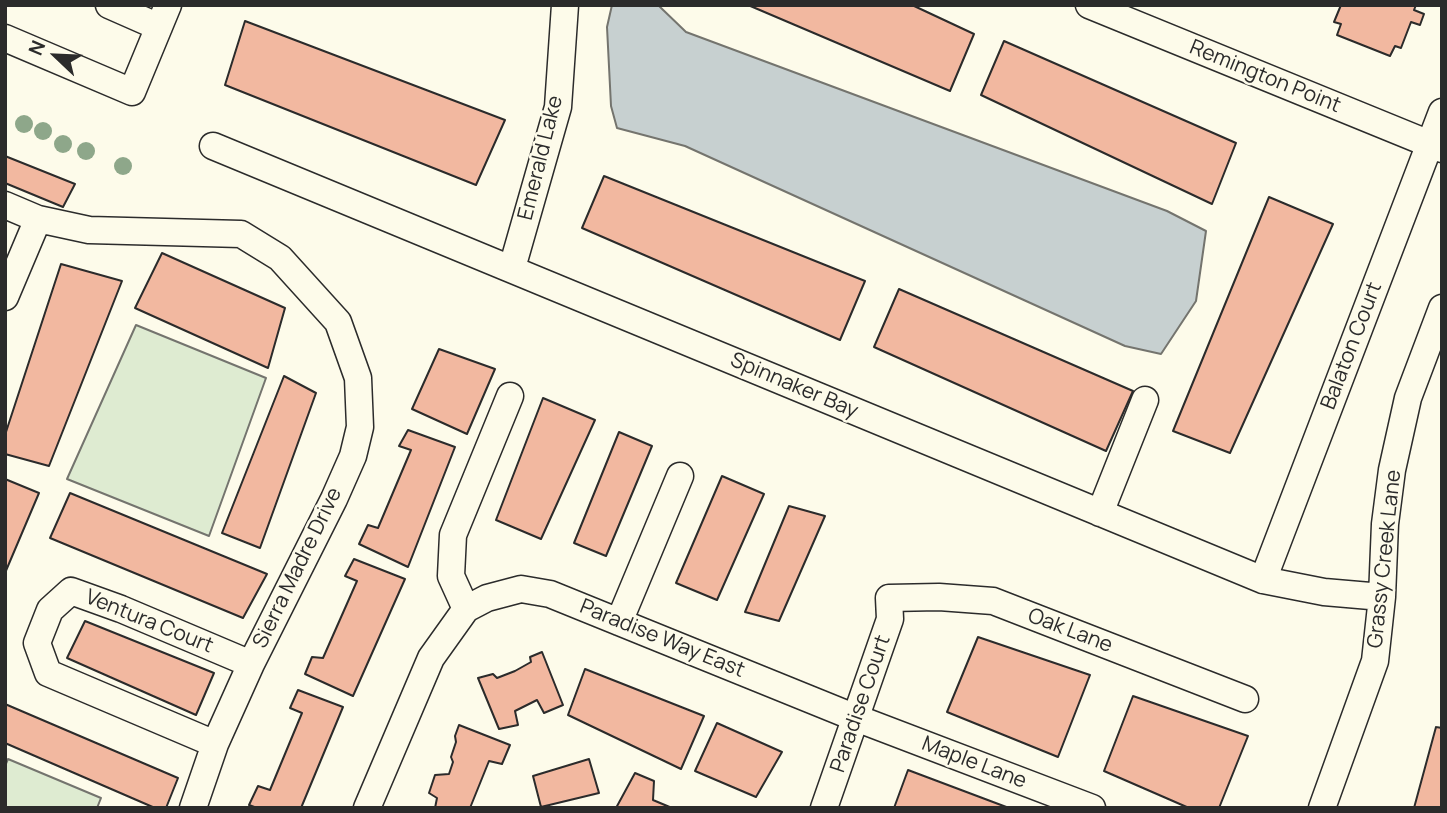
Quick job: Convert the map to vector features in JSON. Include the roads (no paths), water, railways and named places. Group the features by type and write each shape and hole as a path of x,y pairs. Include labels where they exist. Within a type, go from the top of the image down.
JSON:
{"street":[{"path":"5,38 132,92 163,16 109,5"},
{"name":"Emerald Lake","path":"512,268 558,107 565,5"},
{"name":"Remington Point","path":"1089,5 1129,13 1436,146"},
{"name":"Balaton Court","path":"1263,580 1436,146 1442,112"},
{"name":"Spinnaker Bay","path":"213,146 1263,580 1324,592 1382,597"},
{"path":"5,205 38,219 5,297"},
{"name":"Sierra Madre Drive","path":"38,219 89,230 241,233 281,258 338,322 358,378 360,427 353,456 251,664 215,744 193,808"},
{"name":"Grassy Creek Lane","path":"1322,808 1375,662 1382,597 1385,524 1392,470 1408,398 1442,308"},
{"path":"367,808 431,658 466,609 451,576 453,535 510,396"},
{"path":"1100,513 1145,400"},
{"path":"619,622 680,476"},
{"name":"Paradise Way East","path":"466,609 487,598 520,589 550,594 856,718"},
{"name":"Ventura Court","path":"215,744 48,673 37,643 50,610 71,591 121,609 251,664"},
{"name":"Oak Lane","path":"889,598 939,597 993,601 1245,699"},
{"name":"Paradise Court","path":"824,808 890,619 889,598"},
{"name":"Maple Lane","path":"856,718 1092,808"}]}
